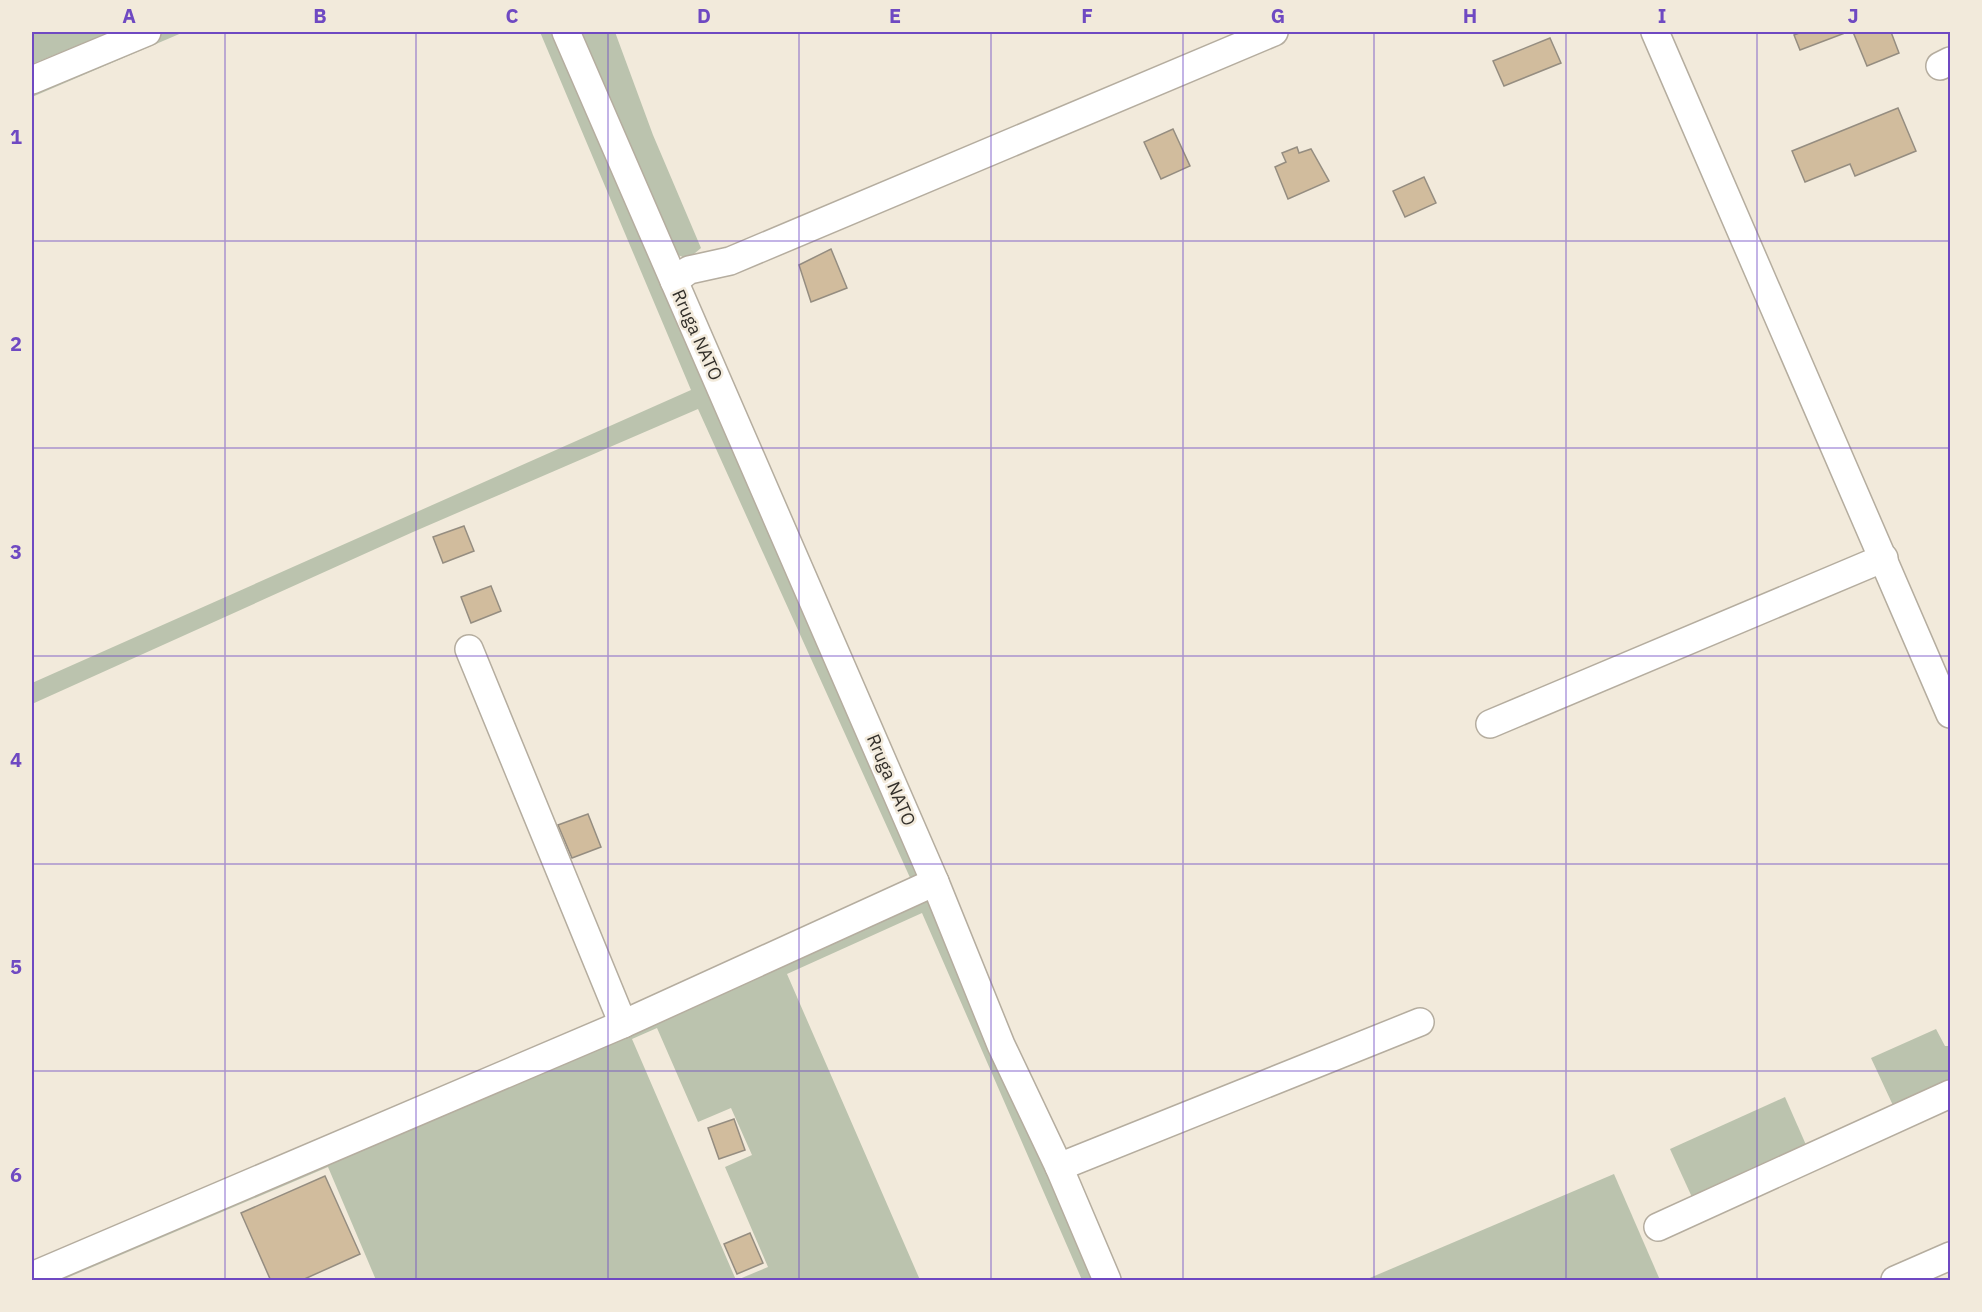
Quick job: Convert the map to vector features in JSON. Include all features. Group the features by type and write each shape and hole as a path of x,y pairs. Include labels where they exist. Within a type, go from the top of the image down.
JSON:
{"street":[{"path":"32,80 147,32"},
{"name":"Rruga NATO","path":"566,32 935,882 1001,1045 1059,1167 1107,1281"},
{"path":"674,281 689,270 730,261 1274,32"},
{"path":"1655,32 1950,714"},
{"path":"1490,724 1884,558"},
{"path":"469,649 623,1024"},
{"path":"32,1276 623,1024 935,882"},
{"path":"1059,1167 1420,1022"},
{"path":"1658,1227 1950,1094"},
{"path":"1895,1281 1950,1256"}],"green space":[{"path":"32,32 111,32 32,64"},
{"path":"159,32 184,32 32,97 32,84"},
{"path":"540,32 556,32 928,875 912,882 698,409 413,532 32,704 32,683 691,390"},
{"path":"573,32 615,32 653,135 701,248 688,259 675,254"},
{"path":"924,899 937,903 1102,1280 1082,1280 922,913 787,974 920,1280 737,1280 768,1267 725,1167 752,1155 731,1108 698,1122 657,1028 632,1039 736,1280 376,1280 328,1167 62,1280 34,1280"},
{"path":"1936,1029 1945,1046 1950,1046 1950,1089 1897,1114 1871,1058"},
{"path":"1785,1097 1810,1154 1696,1206 1670,1149"},
{"path":"1614,1174 1660,1280 1365,1280"}],"building":[{"path":"1802,32 1845,33 1800,50 1794,35"},
{"path":"1853,32 1891,32 1899,53 1867,66"},
{"path":"1550,38 1561,63 1504,86 1493,61"},
{"path":"1898,108 1916,151 1855,176 1850,164 1805,182 1792,151"},
{"path":"1173,129 1190,166 1161,179 1144,142"},
{"path":"1297,147 1299,153 1311,149 1329,181 1288,199 1275,167 1286,162 1282,153"},
{"path":"1424,177 1436,203 1405,217 1393,191"},
{"path":"831,249 847,288 811,302 799,265"},
{"path":"464,526 474,551 443,563 433,537"},
{"path":"491,586 501,611 471,623 461,597"},
{"path":"588,814 601,847 572,858 558,825"},
{"path":"734,1119 745,1150 719,1159 708,1128"},
{"path":"325,1176 360,1254 300,1281 271,1281 241,1213"},
{"path":"750,1233 763,1263 737,1274 724,1244"}]}
